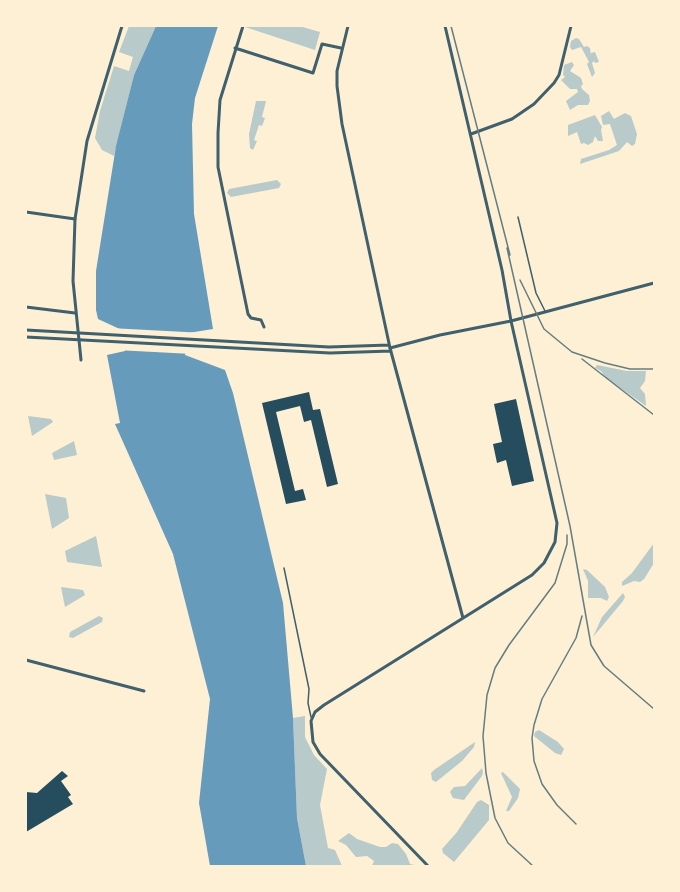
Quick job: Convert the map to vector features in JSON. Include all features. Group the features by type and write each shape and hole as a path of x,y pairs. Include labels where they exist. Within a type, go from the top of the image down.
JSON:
{"street":[{"path":"81,360 73,281 75,219 87,141 122,26"},
{"path":"243,26 220,100 218,167 248,314 251,318 260,319 264,327"},
{"path":"348,26 341,48 338,71 338,104 390,348 463,618"},
{"path":"428,867 320,754 313,742 311,721 315,712 324,705 532,575 544,563 555,542 557,523 511,321 509,301 445,26"},
{"path":"470,134 512,119 534,104 554,83 559,75 571,26"},
{"path":"235,48 314,73 322,44 341,48"},
{"path":"26,212 75,219"},
{"path":"26,337 330,354 390,348 511,321 654,283"},
{"path":"26,307 75,313"},
{"path":"26,330 261,344 390,348"},
{"path":"26,660 144,691"}],"lane":[{"path":"518,217 536,293 545,312"},
{"path":"284,568 309,689 308,703 311,721"}],"shaded area":[{"path":"129,26 156,26 134,75 114,156 102,150 95,138 100,111 114,66 129,71 133,57 119,52"},
{"path":"245,26 299,26 320,32 315,50"},
{"path":"576,38 584,47 590,48 591,56 591,53 595,52 599,62 592,63 595,73 592,77 587,64 589,62 581,47 572,50 570,47 571,41"},
{"path":"572,62 574,65 570,71 581,78 582,89 589,95 590,101 588,105 578,105 570,110 566,101 578,92 577,89 570,89 561,80 565,77 563,75 564,65"},
{"path":"256,101 266,101 262,117 265,118 262,126 259,125 253,150 250,148 249,134"},
{"path":"609,111 614,119 625,113 631,116 637,134 635,144 632,146 627,142 619,151 580,164 581,159 617,145 610,124 603,125 601,116"},
{"path":"595,115 602,127 603,141 598,141 595,136 593,142 588,145 581,144 577,132 568,136 568,125"},
{"path":"277,180 281,184 279,188 231,197 227,193 229,189"},
{"path":"597,365 627,371 646,371 645,381 640,388 645,394 646,406 606,378 601,371 595,368"},
{"path":"28,416 51,419 53,422 32,436"},
{"path":"74,441 77,455 54,460 52,453"},
{"path":"45,494 66,498 69,518 52,529"},
{"path":"96,536 102,567 67,562 65,551"},
{"path":"654,543 654,563 644,579 622,586 622,582 632,573"},
{"path":"583,569 605,587 609,597 607,601 601,598 588,598 588,581"},
{"path":"61,587 83,590 85,595 65,607"},
{"path":"623,593 625,597 623,601 593,637 602,617"},
{"path":"99,616 103,618 102,622 73,638 69,637 70,632"},
{"path":"305,716 305,737 314,755 327,769 320,805 328,848 335,850 342,866 306,866 297,818 293,718"},
{"path":"539,730 558,742 564,749 561,755 555,753 534,736"},
{"path":"475,742 474,747 462,761 436,782 432,780 431,773 434,770"},
{"path":"482,768 482,776 464,800 453,798 450,792 454,787 465,786"},
{"path":"503,772 520,789 518,798 509,811 506,811 512,797 501,773"},
{"path":"481,800 489,805 489,820 454,862 443,853 442,849 457,832 477,802"},
{"path":"349,833 357,839 380,847 386,847 392,843 398,844 410,864 419,866 372,866 374,861 367,856 356,857 346,845 338,841"}],"water":[{"path":"156,26 218,26 195,98 192,124 194,214 213,329 188,333 185,355 225,370 233,393 283,603 293,718 297,818 306,866 210,866 199,803 210,699 173,554 115,424 120,423 107,355 125,351 124,331 98,319 96,271 116,146 134,75"}],"pier":[{"path":"110,328 204,333 191,335 188,353 192,354 116,350 122,348 121,333"}],"building":[{"path":"309,392 313,410 320,409 338,484 327,487 311,420 304,422 300,406 276,412 295,491 303,489 306,500 286,504 262,403"},
{"path":"516,399 534,481 512,486 506,460 497,463 493,444 502,442 494,404"},
{"path":"62,771 68,776 61,781 71,795 68,797 73,804 26,832 26,792 37,793"}],"railway":[{"path":"451,26 510,255"},
{"path":"507,248 570,526 591,645 604,666 654,709"},
{"path":"520,280 544,329 572,352 630,369 654,369"},
{"path":"582,359 654,415"},
{"path":"533,866 508,843 495,818 486,773 483,736 487,695 495,668 509,645 555,583 567,544 567,535"},
{"path":"576,824 557,805 542,784 534,761 532,738 542,699 576,638 582,616"}]}
